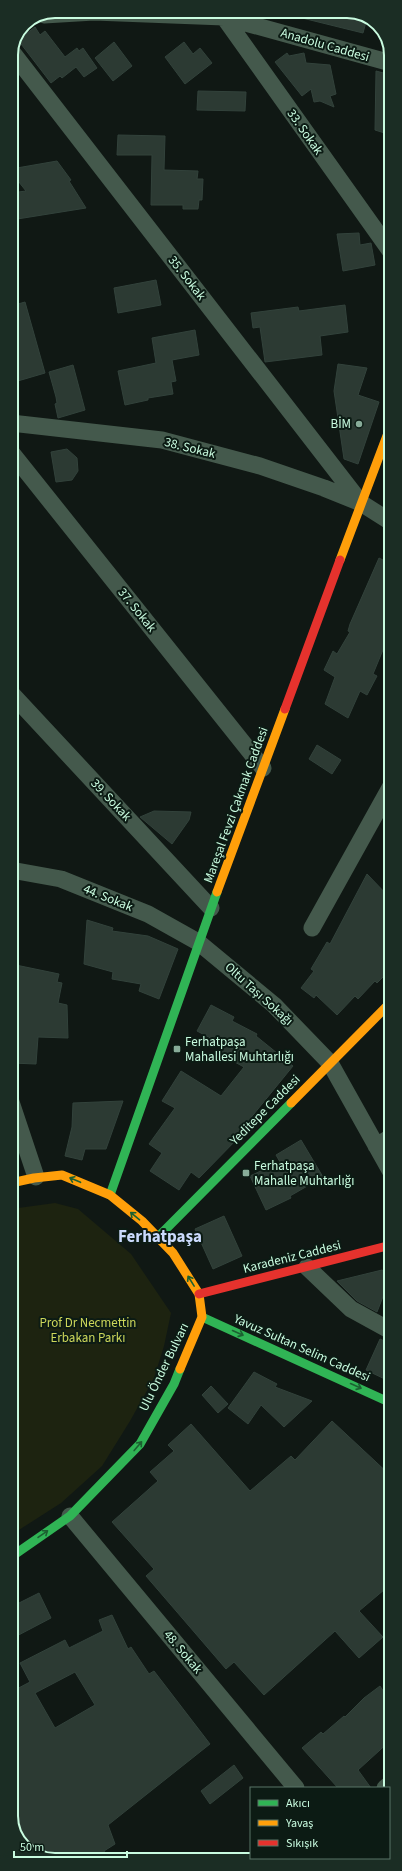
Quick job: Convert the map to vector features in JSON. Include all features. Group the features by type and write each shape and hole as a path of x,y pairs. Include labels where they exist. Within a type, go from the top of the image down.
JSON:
{"street":[{"name":"33. Sokak","path":"225,18 384,242"},
{"name":"Anadolu Caddesi","path":"236,18 384,61"},
{"name":"35. Sokak","path":"18,60 361,503"},
{"name":"38. Sokak","path":"18,424 162,440 260,466 324,488 361,503"},
{"name":"Mareşal Fevzi Çakmak Caddesi","path":"110,1195 198,942 384,443"},
{"name":"37. Sokak","path":"18,461 263,768"},
{"path":"361,503 384,518"},
{"name":"39. Sokak","path":"18,701 211,908"},
{"path":"312,928 384,799"},
{"name":"44. Sokak","path":"18,871 61,879 148,914 198,942"},
{"name":"Oltu Taşı Sokağı","path":"198,942 274,1005 330,1063 384,1160"},
{"name":"Yeditepe Caddesi","path":"158,1237 384,1009"},
{"path":"18,1123 36,1177"},
{"path":"376,1146 384,1141"},
{"name":"Ulu Önder Bulvarı","path":"18,1181 36,1177 62,1174 110,1195 142,1221 173,1252 199,1294 202,1317 174,1384 140,1444 70,1516 18,1552"},
{"name":"Karadeniz Caddesi","path":"199,1294 384,1247"},
{"path":"307,1267 351,1309 384,1327"},
{"name":"Yavuz Sultan Selim Caddesi","path":"202,1317 384,1400"},
{"name":"48. Sokak","path":"70,1516 295,1787"}],"green space":[{"name":"Prof Dr Necmettin Erbakan Parkı","path":"55,1203 78,1209 131,1254 171,1313 164,1346 154,1378 130,1421 102,1466 61,1503 18,1531 18,1208"}],"building":[{"path":"302,18 355,19 366,23 363,33"},
{"path":"35,27 40,35 45,31 65,57 77,48 79,51 83,48 97,68 84,77 76,67 62,78 60,76 51,83 20,43 23,36"},
{"path":"114,42 132,66 113,81 95,58"},
{"path":"184,42 193,54 200,48 212,63 185,84 165,57"},
{"path":"287,53 289,56 304,53 306,63 330,65 336,94 330,96 334,107 320,101 314,102 311,89 302,96 275,62"},
{"path":"376,71 384,73 384,133 375,130"},
{"path":"198,91 246,92 245,111 197,110"},
{"path":"118,135 165,136 164,170 198,171 197,179 203,179 202,200 199,200 198,209 183,209 183,205 151,205 152,155 117,155"},
{"path":"57,161 71,180 69,181 86,208 18,219 18,192 26,191 18,181 18,168"},
{"path":"359,233 360,245 371,243 375,265 343,271 337,234"},
{"path":"156,280 161,305 118,313 114,288"},
{"path":"25,302 45,373 18,381 18,304"},
{"path":"345,305 348,332 320,336 322,355 265,362 260,327 253,328 251,313 298,307 299,311"},
{"path":"195,330 199,355 172,360 176,381 171,382 173,394 148,398 148,400 125,405 118,371 156,363 152,338"},
{"path":"338,364 367,368 358,395 379,402 358,464 344,459 334,391"},
{"path":"73,365 85,410 58,418 55,404 57,403 56,397 49,372"},
{"path":"67,449 77,458 78,471 72,480 56,482 51,452"},
{"path":"379,558 384,560 384,647 373,674 377,676 367,695 360,691 348,718 325,704 335,677 324,670 333,651 337,654 350,632 348,631"},
{"path":"317,745 341,760 332,774 309,759"},
{"path":"154,811 191,812 189,820 172,844 140,817"},
{"path":"367,874 384,892 384,976 377,983 375,981 358,999 355,996 337,1015 316,995 314,998 301,988 314,971 311,969 327,942 330,944"},
{"path":"87,920 113,928 112,931 148,936 178,949 159,999 139,991 141,984 112,979 113,972 84,964"},
{"path":"18,965 59,974 57,982 62,983 58,1003 67,1005 68,1038 38,1037 36,1064 18,1063"},
{"path":"211,1005 234,1017 232,1021 257,1034 256,1036 293,1066 249,1120 251,1122 241,1135 199,1178 191,1172 179,1190 150,1171 162,1153 149,1144 175,1108 162,1101 181,1071 221,1096 244,1067 218,1053 222,1044 197,1031"},
{"path":"123,1101 106,1149 85,1149 82,1160 65,1156 72,1127 73,1103"},
{"path":"301,1140 323,1177 290,1196 291,1198 266,1210 250,1176 280,1162 276,1155"},
{"path":"224,1216 242,1256 213,1269 195,1229"},
{"path":"382,1270 384,1271 384,1294 377,1312 357,1301 337,1281"},
{"path":"380,1339 384,1341 384,1379 366,1370"},
{"path":"254,1372 277,1384 275,1387 312,1401 284,1427 261,1405 248,1424 228,1408"},
{"path":"211,1386 228,1404 218,1413 202,1395"},
{"path":"332,1421 384,1469 384,1590 359,1611 383,1637 359,1658 335,1631 264,1695 234,1662 226,1669 146,1576 154,1569 112,1522 158,1481 150,1472 174,1451 168,1445 191,1424 250,1491 291,1456 295,1460"},
{"path":"39,1593 51,1618 18,1635 18,1604"},
{"path":"112,1615 128,1649 131,1647 149,1674 154,1671 210,1744 108,1825 115,1844 104,1851 105,1853 47,1852 30,1844 22,1833 18,1821 18,1688 30,1682 20,1663 65,1640 69,1648 103,1631 99,1620","holes":["75,1672 95,1705 55,1728 35,1693"]},
{"path":"380,1686 384,1692 384,1746 358,1770 370,1787 337,1787 302,1748 321,1732 323,1734 344,1716 345,1717 364,1698"},
{"path":"234,1765 243,1778 210,1804 201,1791"}],"traffic: fast":[{"path":"110,1195 217,892"},
{"path":"158,1237 291,1103"},
{"path":"202,1317 384,1400"},
{"path":"18,1552 70,1516 140,1444 174,1384 180,1369"}],"traffic: slow":[{"path":"340,560 384,444"},
{"path":"217,892 285,709"},
{"path":"291,1103 384,1009"},
{"path":"18,1181 62,1175 110,1195 142,1221 173,1253 199,1294 202,1317 180,1369"}],"traffic: jam":[{"path":"285,709 340,560"},
{"path":"199,1294 384,1247"}],"place":[{"name":"BİM","path":"359,424"},
{"name":"Ferhatpaşa Mahallesi Muhtarlığı","path":"177,1049"},
{"name":"Ferhatpaşa Mahalle Muhtarlığı","path":"246,1173"}],"district":[{"name":"Ferhatpaşa","path":"160,1237"}]}
